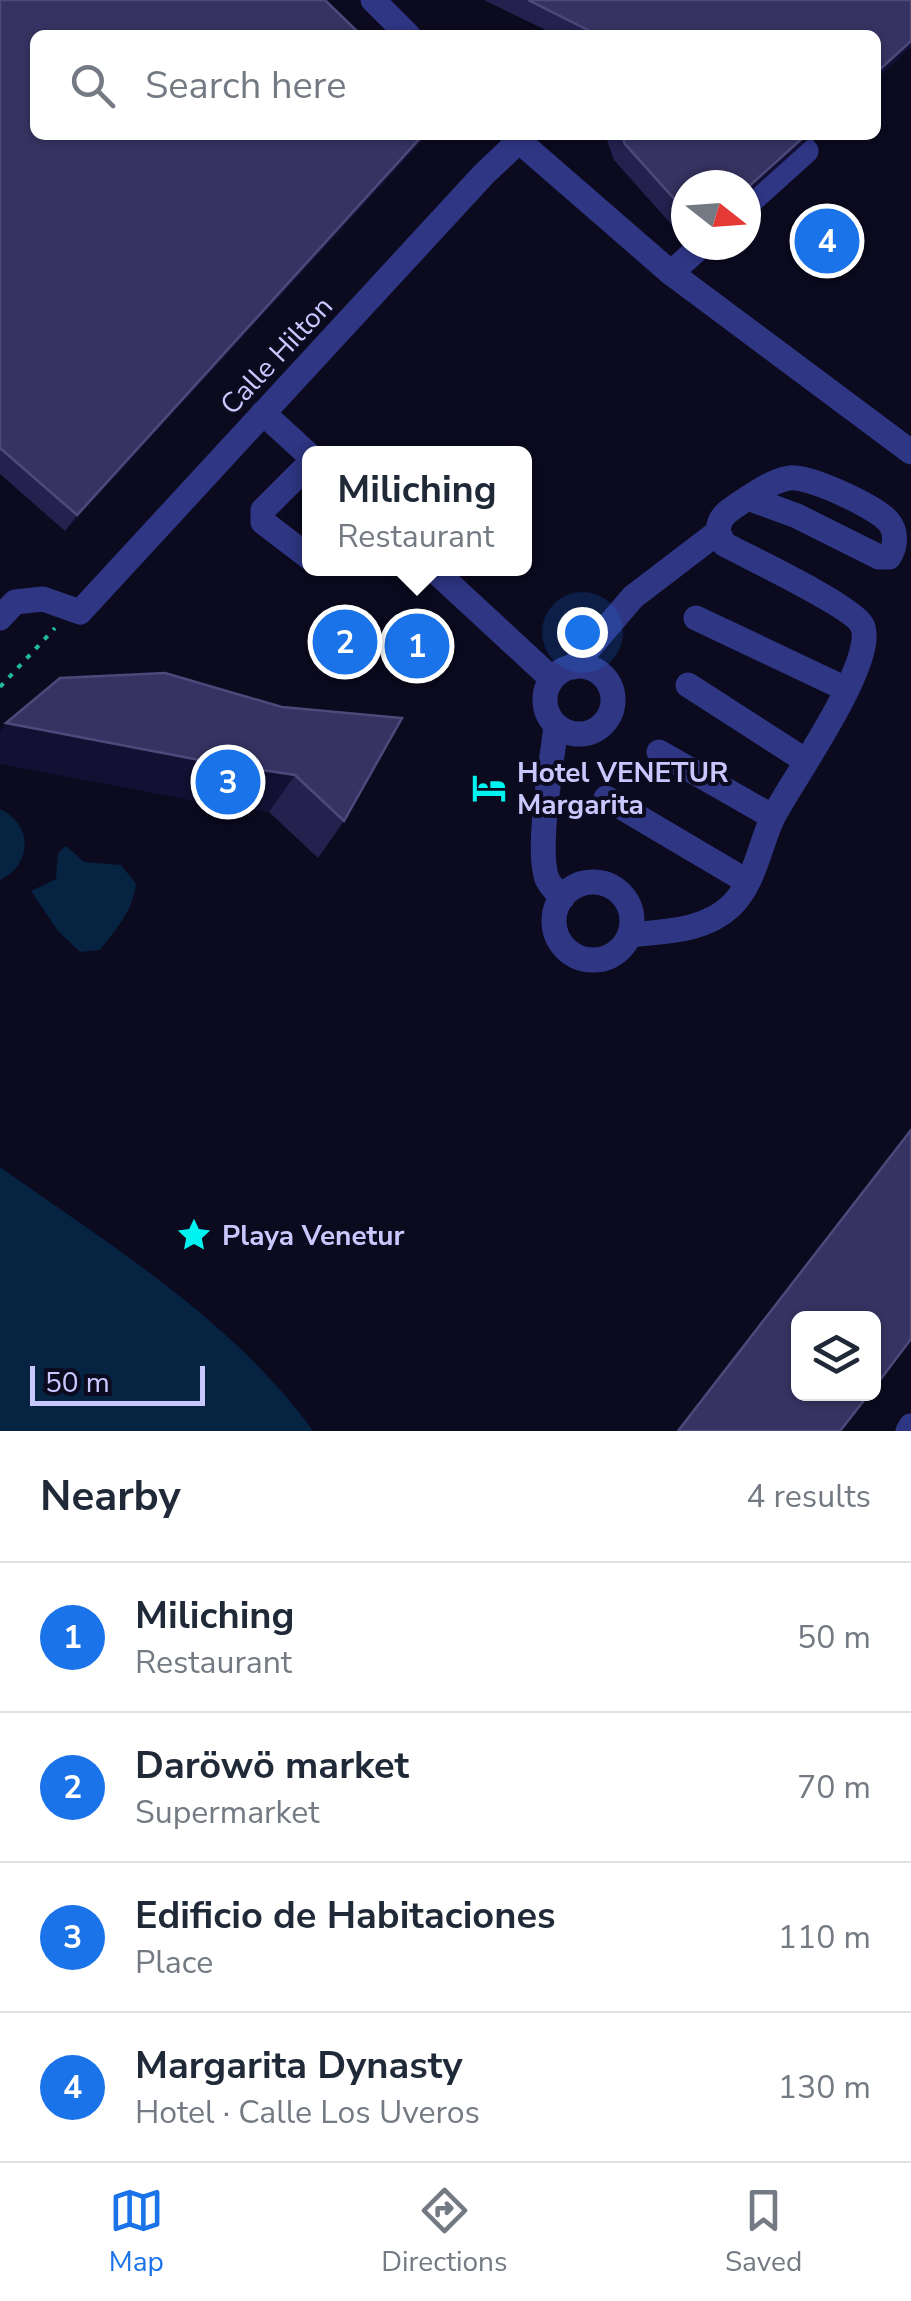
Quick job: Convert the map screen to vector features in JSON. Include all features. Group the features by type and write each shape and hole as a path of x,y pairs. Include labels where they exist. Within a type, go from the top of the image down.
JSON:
{"street":[{"path":"373,0 403,30"},
{"name":"Calle Hilton","path":"80,612 514,140"},
{"path":"518,140 671,273 911,452"},
{"path":"761,192 806,152 795,140"},
{"path":"671,273 685,260"},
{"path":"263,414 302,452"},
{"path":"302,468 262,510 264,522 302,553"},
{"path":"630,936 692,928 735,902 748,882 773,818 846,688 864,644 863,626 845,607 724,544 718,532 719,522 726,512 748,498 791,477 844,493 888,521 894,532 894,551 890,557 879,557 797,516 748,498"},
{"path":"442,576 562,673 595,670 604,676 613,694 612,714 590,734 574,735 556,726 549,717 545,702 562,673 633,596 718,532"},
{"path":"0,618 14,602 43,599 80,612"},
{"path":"696,618 846,688"},
{"path":"688,684 806,762"},
{"path":"556,726 544,849 546,876 563,896"},
{"path":"659,752 773,818"},
{"path":"606,798 748,882"},
{"path":"599,881 616,888 628,901 632,916 630,936 618,952 588,960 562,945 554,915 563,896 585,882 599,881"}],"path":[{"path":"0,687 57,626 80,612"}],"water":[{"path":"0,809 19,824 25,844 19,864 0,880"},
{"path":"66,846 84,862 121,865 136,884 128,911 100,950 80,952 58,931 31,891 56,879 58,853"},
{"path":"0,1167 208,1319 281,1391 313,1431 0,1431"}],"building":[{"path":"0,0 325,0 356,30 30,30 30,140 418,140 77,515 0,448"},
{"path":"528,0 911,0 911,41 881,68 881,30 588,30"},
{"path":"624,140 800,140 761,176 761,170 671,170 671,195"},
{"path":"165,673 282,707 402,718 344,821 295,775 6,723 60,678"},
{"path":"911,1130 911,1339 881,1379 881,1311 791,1311 791,1401 864,1401 840,1431 678,1431"}],"place":[{"name":"Margarita Dynasty","path":"827,241"},
{"name":"Daröwö market","path":"345,642"},
{"name":"Miliching","path":"417,646"},
{"name":"Edificio de Habitaciones","path":"228,782"},
{"name":"Hotel VENETUR Margarita","path":"489,788"},
{"name":"Playa Venetur","path":"194,1235"}]}
